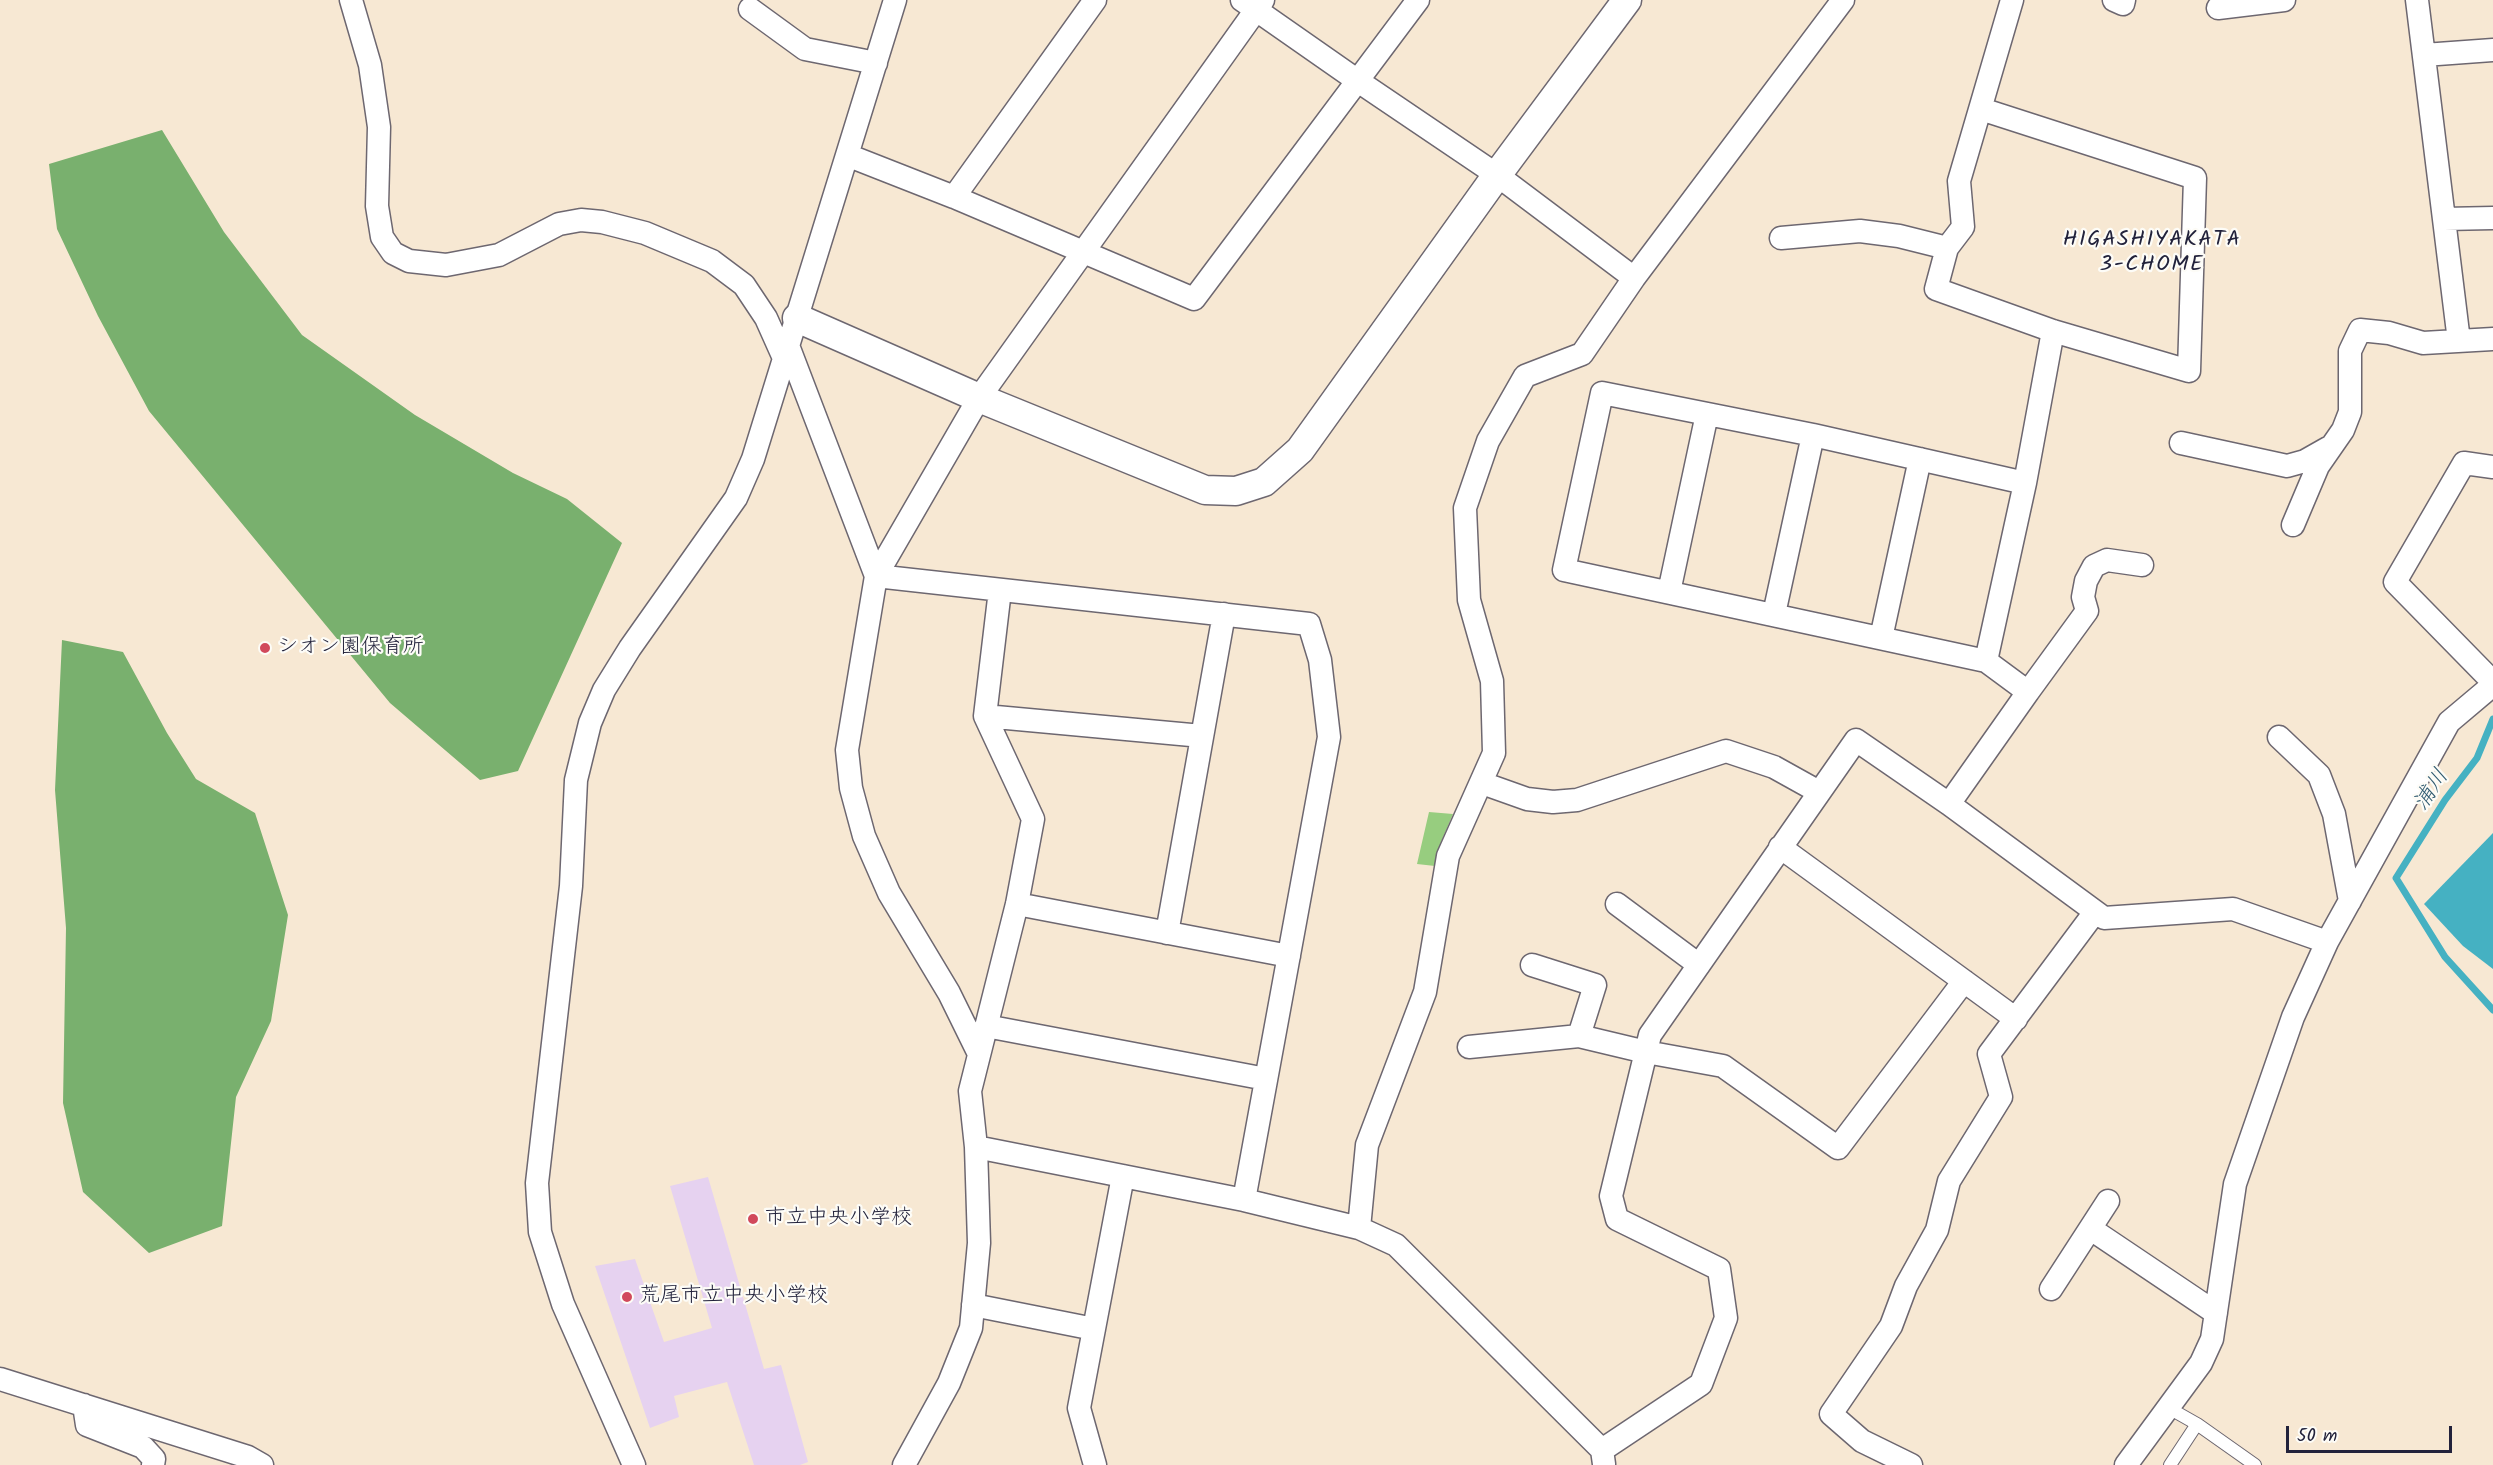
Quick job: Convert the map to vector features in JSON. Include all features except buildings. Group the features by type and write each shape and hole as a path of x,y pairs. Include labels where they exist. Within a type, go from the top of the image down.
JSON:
{"street":[{"path":"351,0 370,65 379,128 377,206 382,237 393,253 409,261 446,265 499,255 560,224 581,220 602,222 645,233 712,261 744,285 766,318 789,339 979,398 1205,490 1236,491 1264,482 1300,450 1497,175 1627,0"},
{"path":"634,1465 563,1304 540,1232 537,1183 571,886 576,780 590,723 604,690 630,648 736,498 753,459 895,0"},
{"path":"954,196 1095,0"},
{"path":"847,155 954,196 1194,299 1418,0"},
{"path":"1359,1228 1367,1145 1425,992 1448,856 1494,753 1492,681 1469,600 1465,508 1488,441 1525,376 1582,354 1634,278 1843,0"},
{"path":"1981,109 2195,178 2189,370 2053,331 1936,289 1947,248 1963,227 1959,181 2012,0"},
{"path":"2114,0 2123,4 2124,0"},
{"path":"2218,8 2284,0"},
{"path":"2417,0 2459,341"},
{"path":"979,1054 950,993 889,893 864,836 851,788 847,750 876,576 979,398 1254,3 1358,81 1497,175 1634,278"},
{"path":"750,9 805,49 876,63"},
{"path":"2424,55 2493,50"},
{"path":"2444,219 2493,218"},
{"path":"1781,238 1860,231 1947,248"},
{"path":"2293,525 2318,466 2343,430 2350,412 2350,351 2360,330 2389,333 2422,343 2493,339"},
{"path":"1986,661 2025,483 2053,331"},
{"path":"789,339 876,576"},
{"path":"2025,483 1813,435 1602,393 1564,570 1986,661 2028,692"},
{"path":"1669,592 1707,414"},
{"path":"1774,614 1813,435"},
{"path":"2181,443 2287,466 2305,461 2331,447"},
{"path":"1881,638 1920,459"},
{"path":"2126,1465 2201,1363 2212,1339 2235,1184 2294,1017 2327,942 2450,722 2493,684 2395,582 2464,463 2493,467"},
{"path":"1949,804 2087,611 2083,597 2086,581 2094,566 2107,560 2142,565"},
{"path":"876,576 1309,624 1320,660 1329,737 1244,1200"},
{"path":"904,1465 949,1383 971,1328 980,1243 976,1147 970,1091 1017,904 1033,819 986,716 1000,590"},
{"path":"1167,933 1224,614"},
{"path":"986,716 1202,736"},
{"path":"2279,737 2319,775 2334,814 2350,901"},
{"path":"976,1147 1244,1200 1359,1228 1396,1245 1603,1458 1701,1384 1726,1318 1719,1269 1617,1219 1611,1196 1650,1035 1857,740 1949,804 2104,918 2233,909 2327,942"},
{"path":"1482,783 1527,799 1553,802 1576,800 1726,751 1773,767 1819,792"},
{"path":"1780,847 2016,1019"},
{"path":"1617,903 1699,965"},
{"path":"1017,904 1289,956"},
{"path":"1911,1465 1862,1441 1831,1414 1891,1326 1906,1286 1937,1230 1949,1181 2001,1097 1989,1054 2095,912"},
{"path":"1532,965 1595,985 1579,1036"},
{"path":"1469,1047 1579,1036 1646,1052 1724,1066 1838,1148 1964,981"},
{"path":"986,1026 1266,1078"},
{"path":"1095,1465 1079,1408 1123,1176"},
{"path":"2051,1289 2108,1201"},
{"path":"2091,1229 2216,1313"},
{"path":"973,1305 1094,1329"},
{"path":"0,1379 248,1457 262,1465"},
{"path":"84,1405 87,1425 143,1447 154,1459 153,1465"}],"lane":[{"path":"2167,1407 2255,1465"},
{"path":"2170,1465 2197,1425"}],"shaded area":[{"name":"荒尾市立中央小学校","path":"708,1177 764,1369 781,1365 808,1462 800,1465 754,1465 727,1382 674,1396 679,1417 650,1428 595,1266 635,1259 664,1342 712,1328 670,1186"}],"green space":[{"path":"162,130 224,232 302,335 415,415 513,473 567,499 622,543 518,771 480,780 390,703 149,411 98,316 57,229 49,164"},
{"path":"62,640 123,652 167,733 196,779 255,813 288,915 271,1021 236,1097 222,1226 149,1253 83,1192 63,1103 66,928 55,790"},
{"path":"1429,812 1453,814 1441,842 1435,866 1417,864"}],"water":[{"path":"2493,833 2493,969 2463,946 2424,904"}],"waterway":[{"name":"浦川","path":"2493,719 2477,758 2445,800 2396,878 2445,957 2493,1010"}],"place":[{"name":"シオン園保育所","path":"265,648"},
{"name":"市立中央小学校","path":"753,1219"},
{"name":"荒尾市立中央小学校","path":"627,1297"}],"district":[{"name":"HIGASHIYAKATA 3-CHOME","path":"2152,254"}]}
